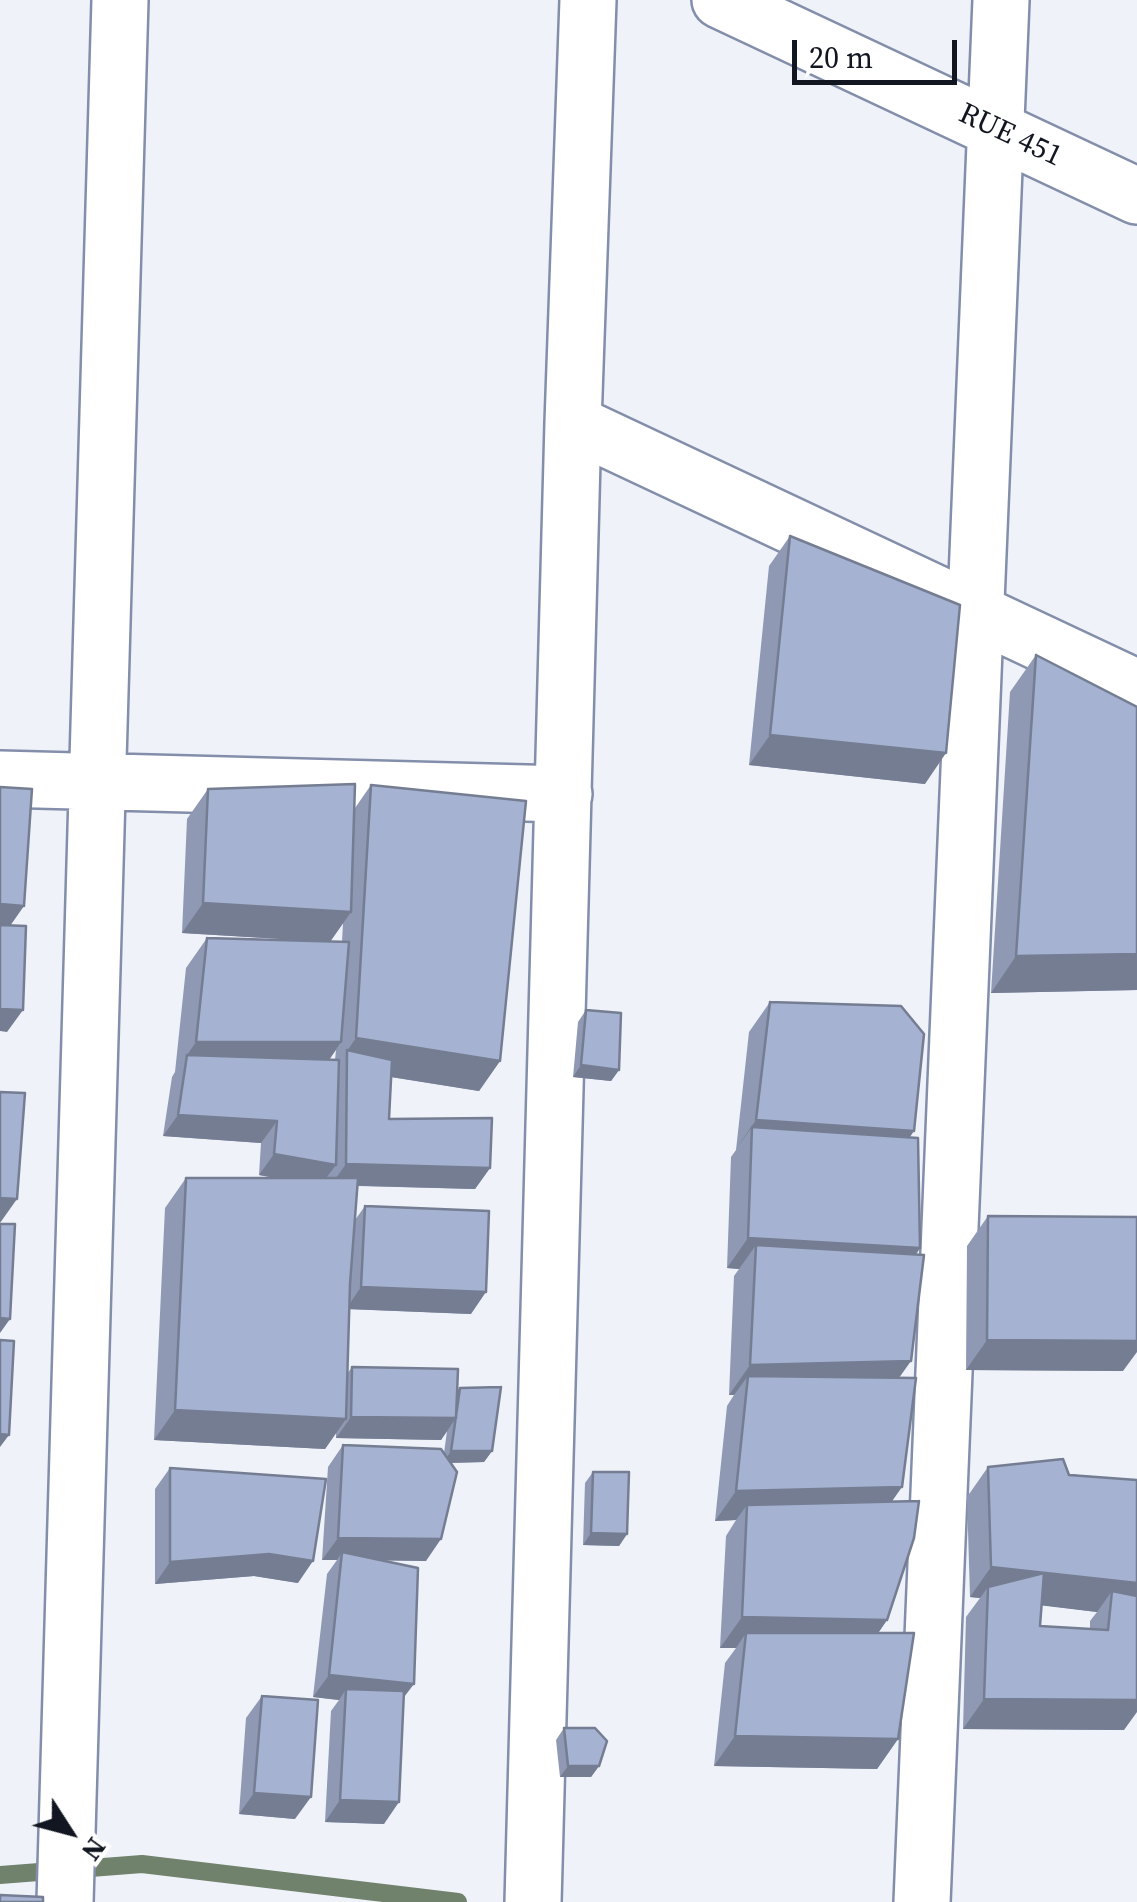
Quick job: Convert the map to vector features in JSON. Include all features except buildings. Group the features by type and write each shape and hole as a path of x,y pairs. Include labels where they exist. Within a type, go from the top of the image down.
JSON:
{"street":[{"path":"66,1879 120,0"},
{"path":"533,1902 588,0"},
{"name":"RUE 451","path":"720,0 1137,196"},
{"path":"922,1902 1000,0"},
{"path":"573,423 1137,688"},
{"path":"0,779 564,794"}],"waterway":[{"path":"0,1875 142,1864 458,1902"}]}
